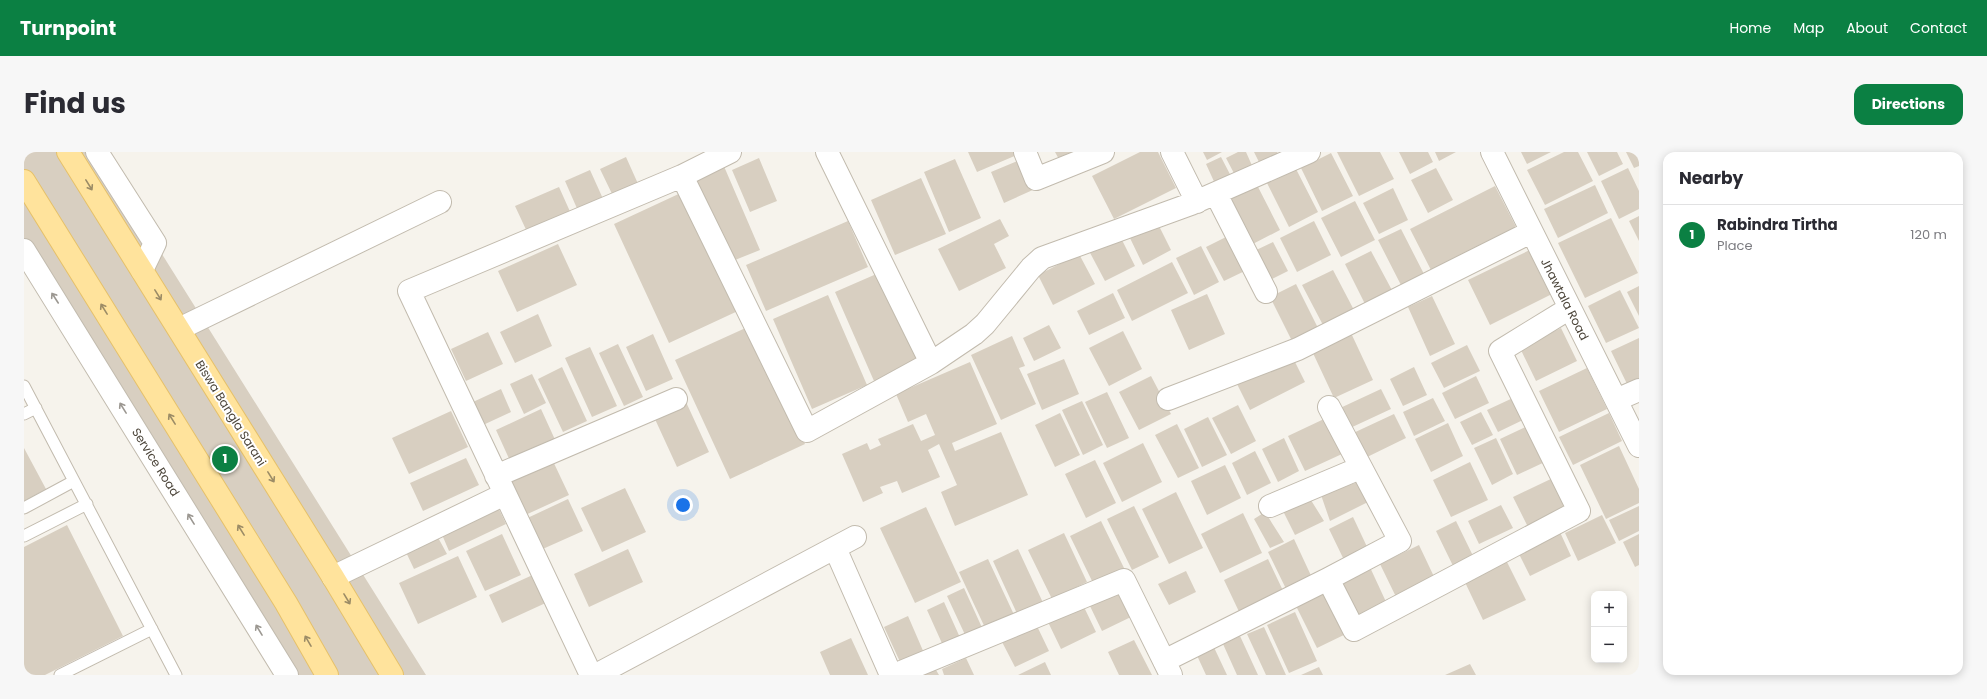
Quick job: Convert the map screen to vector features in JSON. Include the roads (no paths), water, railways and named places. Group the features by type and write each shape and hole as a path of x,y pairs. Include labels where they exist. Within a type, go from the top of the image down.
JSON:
{"main road":[{"name":"Biswa Bangla Sarani","path":"68,152 333,577 392,675"},
{"path":"24,181 286,603 327,675"}],"street":[{"path":"97,152 155,243 142,270"},
{"path":"591,675 409,291 682,176 730,152"},
{"path":"827,152 931,363"},
{"path":"1025,152 1036,179 1102,152"},
{"path":"1172,152 1207,198 1266,292"},
{"path":"682,176 807,432 931,363 974,334 985,324 1030,268 1042,258 1207,198 1309,152"},
{"name":"Jhawtala Road","path":"1492,152 1639,446"},
{"path":"179,329 440,202"},
{"path":"1168,399 1298,349 1532,232"},
{"name":"Service Road","path":"24,250 287,675"},
{"path":"1328,579 1354,630 1580,511 1500,352 1570,308"},
{"path":"1616,400 1639,390"},
{"path":"333,577 501,485 676,399"},
{"path":"835,548 892,675 1124,580 1167,668 1400,541 1329,407"},
{"path":"1270,506 1360,468"},
{"path":"596,675 855,537"}],"lane":[{"path":"25,391 36,408 176,675"},
{"path":"24,414 36,408"},
{"path":"24,508 74,481"},
{"path":"24,536 87,504"},
{"path":"60,675 152,629"}],"place":[{"name":"Rabindra Tirtha","path":"225,459"}]}
